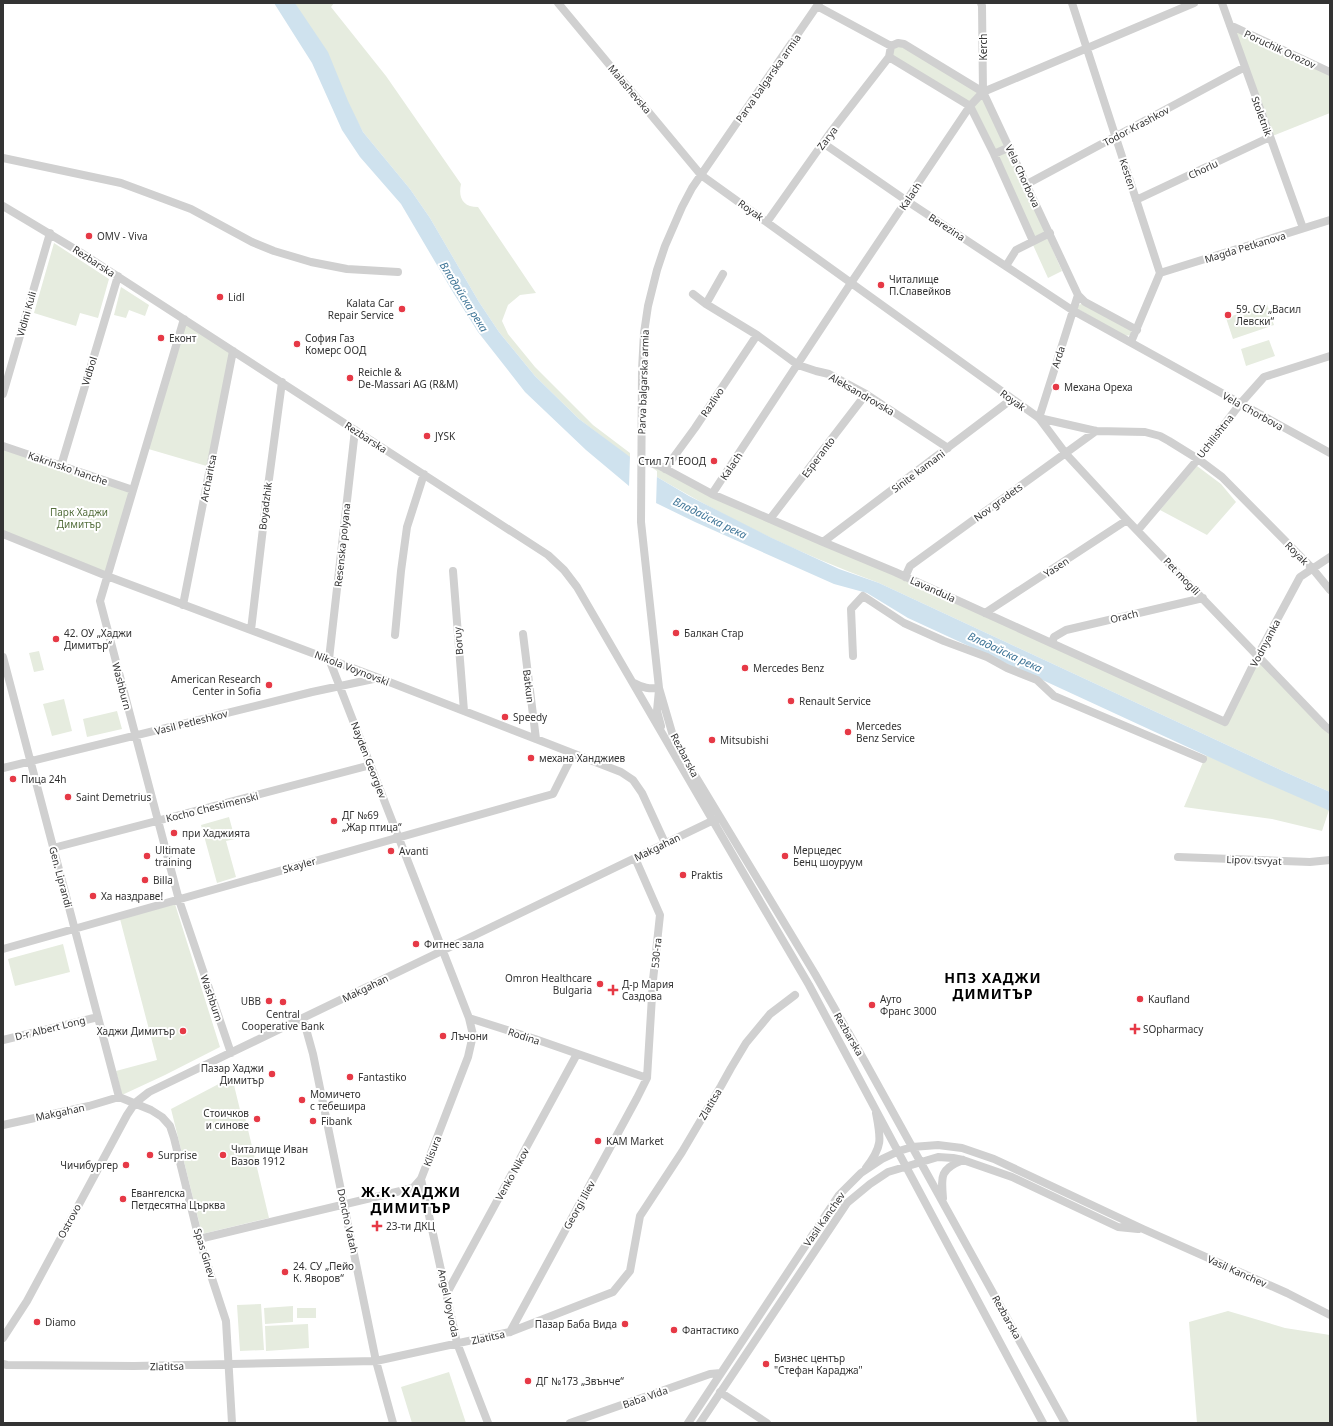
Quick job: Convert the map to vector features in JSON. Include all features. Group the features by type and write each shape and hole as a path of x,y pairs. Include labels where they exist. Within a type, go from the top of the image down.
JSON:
{"street":[{"name":"Malashevska","path":"558,3 701,174"},
{"name":"Kerch","path":"981,3 983,92"},
{"name":"Kesten","path":"1072,3 1160,273"},
{"name":"Kalach","path":"712,494 970,106 983,92 1194,3"},
{"name":"Stoletnik","path":"1222,3 1303,228"},
{"name":"Parva balgarska armia","path":"660,688 641,522 640,497 642,370 644,334 648,306 665,246 682,207 701,174 818,4"},
{"path":"818,4 891,46"},
{"name":"Poruchik Orozov","path":"1230,25 1330,72"},
{"path":"891,46 898,43 904,44 983,92"},
{"path":"891,46 889,57 970,106"},
{"name":"Zarya","path":"766,222 823,143 889,57"},
{"name":"Todor Krashkov","path":"1027,184 1245,67"},
{"name":"Vela Chorbova","path":"983,92 1078,295 1085,302 1137,330"},
{"name":"Vela Chorbova","path":"970,106 994,154 1033,241"},
{"name":"Chorlu","path":"1136,200 1270,137"},
{"name":"Berezina","path":"823,143 907,201 1072,310"},
{"path":"994,154 1010,147"},
{"path":"3,158 121,183 191,209 252,242 274,252 311,262 347,269 398,272"},
{"name":"Royak","path":"701,174 1039,418 1096,431 1145,432 1160,436 1198,459 1222,477 1312,568 1330,590"},
{"name":"Rezbarska","path":"3,206 50,233 118,276 424,474 548,555 564,570 577,587 663,735 815,974 943,1201 1065,1423"},
{"name":"Magda Petkanova","path":"1160,273 1330,220"},
{"name":"Vidini Kuli","path":"3,394 50,233"},
{"path":"1006,266 1016,250 1050,233"},
{"path":"1132,342 1160,273"},
{"path":"706,304 723,274"},
{"name":"Vidbol","path":"60,466 118,276"},
{"name":"Aleksandrovska","path":"693,294 706,304 756,335 798,365 830,374 866,394 948,448"},
{"name":"Arda","path":"1039,418 1078,295"},
{"name":"Vela Chorbova","path":"1072,310 1330,453"},
{"name":"Washburn","path":"184,319 100,601 179,900 231,1053"},
{"name":"Razlivo","path":"665,469 695,428 756,335"},
{"name":"Archaritsa","path":"183,605 233,351"},
{"name":"Uchilishtna","path":"1138,530 1198,459 1240,404 1264,377 1330,356"},
{"name":"Boyadzhik","path":"251,630 266,494 282,382"},
{"name":"Esperanto","path":"770,520 866,394"},
{"name":"Sinite kamani","path":"823,542 1012,399"},
{"name":"Pet mogili","path":"1039,418 1066,454 1127,520 1258,655 1324,726 1330,730"},
{"name":"Resenska polyana","path":"329,659 355,430"},
{"name":"Nov gradets","path":"905,577 910,566 1096,431"},
{"name":"Kakrinsko hanche","path":"3,446 133,490"},
{"name":"Lavandula","path":"641,460 665,469 712,494 905,577 1225,722"},
{"path":"395,635 407,527 424,474"},
{"name":"Yasen","path":"985,613 1127,520"},
{"name":"Nikola Voynovski","path":"3,534 107,576 379,678 621,772 634,780 642,793 665,843"},
{"name":"Vodnyanka","path":"1225,722 1258,655 1300,577 1330,557"},
{"name":"Boruy","path":"453,571 464,711"},
{"path":"853,656 851,609 863,596 904,623 944,641 987,657 1007,668 1037,680 1054,696 1203,759"},
{"name":"Orach","path":"1052,643 1054,637 1066,630 1203,598"},
{"name":"Batkun","path":"523,634 536,739"},
{"name":"Gen. Liprandi","path":"3,657 119,1097"},
{"name":"Nayden Georgiev","path":"329,659 443,951"},
{"name":"Vasil Petleshkov","path":"3,768 340,685 379,678"},
{"path":"632,682 648,689 660,688"},
{"name":"Rezbarska","path":"660,688 657,699 657,711 663,735"},
{"name":"Rezbarska","path":"660,688 673,736 679,749 716,819 810,985 1043,1423"},
{"name":"Skayler","path":"3,949 553,794 573,754"},
{"name":"Kocho Chestimenski","path":"53,848 371,765"},
{"name":"Makgahan","path":"135,1103 156,1088 716,819"},
{"name":"Lipov tsvyat","path":"1178,857 1310,862 1330,860"},
{"name":"530-та","path":"635,858 660,915 653,980 647,1078"},
{"path":"443,951 469,1018"},
{"name":"Zlatitsa","path":"3,1364 7,1366 134,1366 376,1361 510,1332 613,1292 630,1271 640,1216 682,1152 746,1043 770,1014 795,995"},
{"name":"D-r Albert Long","path":"3,1040 98,1017"},
{"name":"Doncho Vatah","path":"303,1018 314,1054 376,1361 393,1423"},
{"name":"Rodina","path":"469,1018 647,1078"},
{"name":"Klisura","path":"199,1238 412,1188 421,1179 468,1057 473,1035 469,1018"},
{"name":"Venko Nikov","path":"447,1293 577,1054"},
{"name":"Georgi Iliev","path":"510,1332 647,1078"},
{"path":"119,1097 135,1103"},
{"name":"Makgahan","path":"3,1125 89,1106 119,1097"},
{"name":"Spas Ginev","path":"135,1103 162,1116 170,1126 174,1138 199,1238 226,1321 232,1423"},
{"name":"Ostrovo","path":"3,1338 27,1301 119,1128 135,1103"},
{"path":"862,1173 873,1158 879,1146 880,1135 874,1105"},
{"name":"Vasil Kanchev","path":"688,1423 839,1195 862,1173 882,1159 912,1147 938,1145 962,1148 994,1159 1143,1229 1287,1293 1330,1315"},
{"name":"Vasil Kanchev","path":"700,1423 847,1203 870,1184 888,1172 938,1157 963,1160 1012,1177 1118,1227 1143,1229"},
{"path":"943,1201 941,1184 944,1174 951,1165 963,1160"},
{"name":"Angel Voyvoda","path":"421,1179 458,1343 488,1423"},
{"name":"Baba Vida","path":"570,1423 710,1374 721,1373"},
{"path":"720,1392 767,1423"}],"green space":[{"path":"295,3 334,3 331,7 386,76 461,184 460,194 463,201 473,207 478,207 536,293 520,295 508,305 502,321 508,334 535,367 593,425 630,453 630,458 579,419 535,376 499,332 479,302 430,218 410,189 363,132"},
{"path":"1230,25 1330,72 1330,113 1270,137"},
{"path":"898,43 983,92 1050,233 1033,241 970,106 889,57"},
{"path":"1047,237 1062,271 1048,278 1033,245"},
{"path":"54,243 109,279 98,318 80,313 76,326 34,313"},
{"path":"121,287 149,305 145,316 129,310 126,318 114,315"},
{"path":"1083,303 1132,329 1131,335 1125,336 1078,309 1077,307"},
{"path":"1267,304 1274,325 1233,339 1226,318"},
{"path":"184,319 233,351 210,467 145,448"},
{"path":"1269,340 1275,356 1246,366 1241,349"},
{"name":"Парк Хаджи Димитър","path":"3,446 133,490 107,576 3,534"},
{"path":"641,460 1225,722 1258,655 1330,730 1330,792 879,583 822,561 738,522 657,477 657,471"},
{"path":"1197,466 1221,484 1236,502 1207,535 1160,510"},
{"path":"39,651 44,670 34,672 29,653"},
{"path":"64,699 72,731 52,736 43,704"},
{"path":"117,711 122,729 87,737 83,719"},
{"path":"1206,755 1329,810 1322,831 1272,819 1184,807"},
{"path":"229,817 235,839 226,841 236,877 217,883 201,825"},
{"path":"175,904 220,1047 122,1095 116,1071 157,1060 120,919"},
{"path":"63,944 70,972 15,986 8,959"},
{"path":"232,1077 242,1118 245,1117 269,1218 202,1234 171,1109"},
{"path":"261,1304 264,1350 240,1351 237,1305"},
{"path":"293,1306 293,1322 265,1324 264,1308"},
{"path":"297,1308 316,1308 316,1318 297,1318"},
{"path":"1228,1311 1285,1328 1330,1335 1330,1423 1197,1423 1189,1322"},
{"path":"308,1324 309,1348 266,1351 265,1326"},
{"path":"449,1372 466,1423 412,1423 401,1387"}],"water":[{"name":"Владайска река","path":"274,3 295,3 328,52 348,101 363,132 410,189 430,218 479,302 499,332 535,376 579,419 657,477 689,496 772,538 839,569 879,583 1330,792 1330,811 1259,780 908,618 867,593 834,584 695,522 656,503 629,486 586,450 525,392 478,332 401,204 360,157 342,130 312,63"}],"pier":[{"path":"630,455 657,474 656,505 629,488"}],"place":[{"name":"OMV - Viva","path":"89,236"},
{"name":"Читалище П.Славейков","path":"881,285"},
{"name":"Lidl","path":"220,297"},
{"name":"Kalata Car Repair Service","path":"402,309"},
{"name":"59. СУ „Васил Левски“","path":"1228,315"},
{"name":"Еконт","path":"161,338"},
{"name":"София Газ Комерс ООД","path":"297,344"},
{"name":"Reichle & De-Massari AG (R&M)","path":"350,378"},
{"name":"Механа Ореха","path":"1056,387"},
{"name":"JYSK","path":"427,436"},
{"name":"Стил 71 ЕООД","path":"714,461"},
{"name":"Балкан Стар","path":"676,633"},
{"name":"42. ОУ „Хаджи Димитър“","path":"56,639"},
{"name":"Mercedes Benz","path":"745,668"},
{"name":"American Research Center in Sofia","path":"269,685"},
{"name":"Renault Service","path":"791,701"},
{"name":"Speedy","path":"505,717"},
{"name":"Mercedes Benz Service","path":"848,732"},
{"name":"Mitsubishi","path":"712,740"},
{"name":"механа Ханджиев","path":"531,758"},
{"name":"Пица 24h","path":"13,779"},
{"name":"Saint Demetrius","path":"68,797"},
{"name":"ДГ №69 „Жар птица“","path":"334,821"},
{"name":"при Хаджията","path":"174,833"},
{"name":"Avanti","path":"391,851"},
{"name":"Ultimate training","path":"147,856"},
{"name":"Мерцедес Бенц шоуруум","path":"785,856"},
{"name":"Praktis","path":"683,875"},
{"name":"Billa","path":"145,880"},
{"name":"Ха наздраве!","path":"93,896"},
{"name":"Фитнес зала","path":"416,944"},
{"name":"Omron Healthcare Bulgaria","path":"600,984"},
{"name":"Д-р Мария Саздова","path":"613,990"},
{"name":"Kaufland","path":"1140,999"},
{"name":"UBB","path":"269,1001"},
{"name":"Central Cooperative Bank","path":"283,1002"},
{"name":"Ауто Франс 3000","path":"872,1005"},
{"name":"SOpharmacy","path":"1135,1029"},
{"name":"Хаджи Димитър","path":"183,1031"},
{"name":"Лъчони","path":"443,1036"},
{"name":"Пазар Хаджи Димитър","path":"272,1074"},
{"name":"Fantastiko","path":"350,1077"},
{"name":"Момичето с тебешира","path":"302,1100"},
{"name":"Стоичков и синове","path":"257,1119"},
{"name":"Fibank","path":"313,1121"},
{"name":"KAM Market","path":"598,1141"},
{"name":"Surprise","path":"150,1155"},
{"name":"Читалище Иван Вазов 1912","path":"223,1155"},
{"name":"Чичибургер","path":"126,1165"},
{"name":"Евангелска Петдесятна Църква","path":"123,1199"},
{"name":"23-ти ДКЦ","path":"377,1226"},
{"name":"24. СУ „Пейо К. Яворов“","path":"285,1272"},
{"name":"Diamo","path":"37,1322"},
{"name":"Пазар Баба Вида","path":"625,1324"},
{"name":"Фантастико","path":"674,1330"},
{"name":"Бизнес център \"Стефан Караджа\"","path":"766,1364"},
{"name":"ДГ №173 „Звънче“","path":"528,1381"}],"district":[{"name":"НПЗ ХАДЖИ ДИМИТЪР","path":"993,986"},
{"name":"Ж.К. ХАДЖИ ДИМИТЪР","path":"411,1200"}]}
